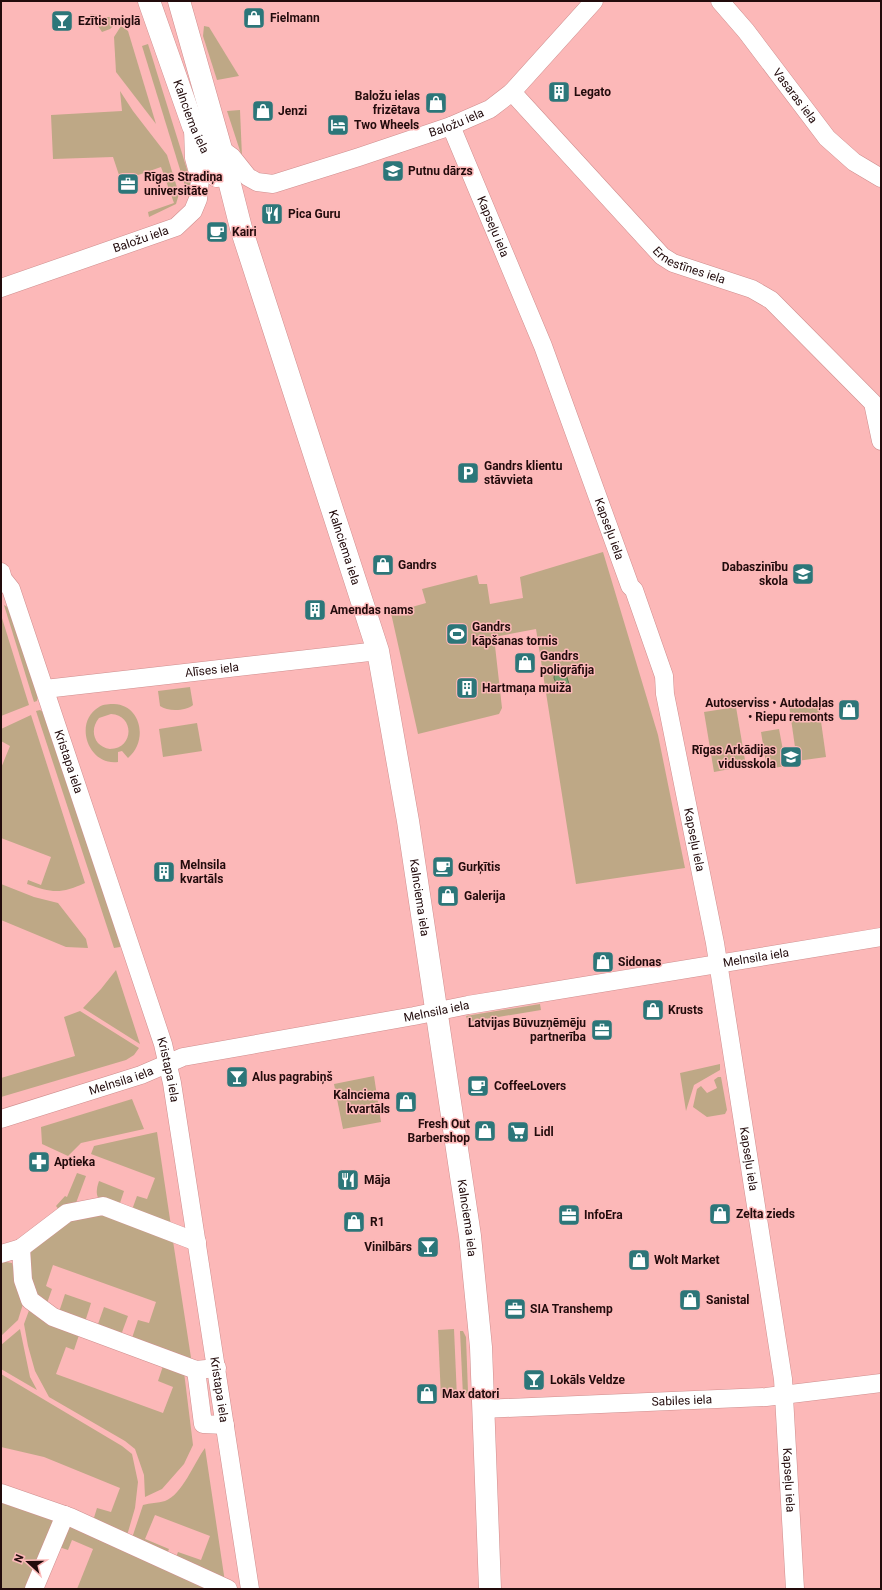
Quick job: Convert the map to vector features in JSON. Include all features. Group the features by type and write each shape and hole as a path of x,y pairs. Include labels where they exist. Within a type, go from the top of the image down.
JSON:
{"main road":[{"name":"Kalnciema iela","path":"149,1 193,126 241,228"},
{"name":"Kalnciema iela","path":"179,1 221,149 241,228 378,651 408,821 471,1251 481,1347 490,1589"}],"street":[{"name":"Baložu iela","path":"221,149 232,157 248,177 257,182 272,184 360,157 451,126 490,109 512,92 594,1"},
{"name":"Vasaras iela","path":"720,1 746,31 827,138 854,162 881,178"},
{"name":"Ernestīnes iela","path":"512,92 662,256 673,263 752,289 771,300 873,403 879,420 881,442"},
{"name":"Baložu iela","path":"1,288 176,227 193,211 198,199 200,180 194,158 193,126"},
{"name":"Kapseļu iela","path":"451,126 543,346 630,586 634,590 664,676 665,694 718,963 785,1395 795,1589"},
{"name":"Kristapa iela","path":"1,572 6,591 45,689 162,1044 172,1083 250,1589"},
{"name":"Alīses iela","path":"45,689 378,651"},
{"name":"Melnsila iela","path":"1,1119 141,1075 194,1055 436,1011 881,936"},
{"path":"1,1254 21,1248 67,1213 103,1206 197,1242"},
{"path":"21,1248 23,1280 30,1300 53,1317 196,1370 216,1368"},
{"path":"196,1370 203,1424 225,1425"},
{"name":"Sabiles iela","path":"483,1409 785,1395 881,1384"},
{"path":"1,1493 65,1515 228,1589"},
{"path":"34,1589 65,1515"}],"shaded area":[{"path":"90,14 97,15 97,20 106,21 107,17 116,17 116,23 110,29 102,32"},
{"path":"121,26 128,31 156,124 116,72 114,37"},
{"path":"204,26 209,27 239,76 217,80 203,36"},
{"path":"148,44 190,179 190,202 142,46"},
{"path":"120,91 133,111 167,155 179,194 176,204 149,217 148,212 174,203 161,167 121,181 113,157 53,159 51,115 122,111"},
{"path":"240,110 242,157 227,111"},
{"path":"603,552 658,735 685,868 576,884 536,629 494,637 502,708 499,714 418,734 391,613 426,603 422,589 477,575 479,584 487,584 490,604 523,598 520,577"},
{"path":"4,605 9,608 38,696 37,701 34,702"},
{"path":"1,615 29,705 1,716"},
{"path":"555,666 564,668 569,684 559,692 554,678"},
{"path":"190,687 193,705 190,707 182,710 172,710 160,706 158,691"},
{"path":"818,700 826,757 797,761 789,705"},
{"path":"112,704 123,706 131,711 136,717 140,734 134,751 128,758 122,751 118,752 118,762 108,761 99,757 92,750 88,742 86,732 87,722 91,714 101,706","holes":["111,714 119,716 128,726 127,738 124,744 118,748 105,748 100,745 95,737 94,728 96,723 99,718"]},
{"path":"736,707 746,766 714,772 704,712"},
{"path":"40,710 43,712 121,942 120,947 114,948 36,711"},
{"path":"31,715 85,883 63,891 50,891 27,884 28,880 41,885 51,857 1,838 1,768 10,746 1,741 1,729"},
{"path":"197,723 202,751 163,757 159,729"},
{"path":"779,729 786,766 767,769 761,732"},
{"path":"1,884 34,897 58,903 86,939 88,948 66,947 1,920"},
{"path":"116,970 140,1044 83,1008"},
{"path":"540,1004 541,1010 468,1022 466,1016"},
{"path":"80,1011 139,1048 134,1055 126,1060 1,1097 1,1078 75,1056 64,1017"},
{"path":"720,1064 720,1070 694,1085 686,1111 680,1073"},
{"path":"374,1076 381,1122 343,1129 334,1084"},
{"path":"721,1077 727,1110 725,1114 707,1117 693,1107 697,1089 701,1086 707,1093 717,1088 714,1080"},
{"path":"132,1099 144,1129 81,1143 68,1156 42,1144 41,1127"},
{"path":"157,1132 171,1226 135,1211 133,1207 137,1196 147,1199 155,1178 91,1154 94,1146"},
{"path":"77,1173 86,1176 76,1203 60,1211 56,1206 65,1196 67,1197"},
{"path":"99,1181 124,1191 120,1203 108,1203 100,1200 97,1193"},
{"path":"99,1214 173,1241 192,1364 131,1341 138,1320 149,1323 156,1302 53,1265 46,1286 52,1289 46,1306 32,1293 29,1247 67,1221"},
{"path":"1,1261 12,1263 23,1304 18,1320 1,1336"},
{"path":"65,1294 91,1303 85,1322 59,1312"},
{"path":"31,1305 80,1332 74,1350 66,1347 56,1374 163,1413 173,1387 158,1381 164,1363 184,1372 193,1445 184,1464 162,1489 145,1497 144,1475 135,1449 125,1441 49,1397 35,1371 28,1346 24,1324"},
{"path":"104,1307 128,1316 121,1335 97,1327"},
{"path":"20,1329 30,1377 37,1390 1,1369 1,1345"},
{"path":"454,1329 457,1398 441,1398 438,1330"},
{"path":"460,1331 463,1331 466,1337 468,1392 463,1396"},
{"path":"1,1374 122,1446 132,1454 138,1482 135,1508 126,1539 92,1524 97,1508 111,1512 120,1488 44,1457 1,1447"},
{"path":"205,1448 225,1582 175,1560 178,1552 201,1560 210,1536 155,1515 145,1539 169,1549 166,1556 131,1541 143,1505 165,1501 171,1498 182,1486"},
{"path":"1,1497 61,1517 31,1589 1,1589"},
{"path":"66,1519 217,1589 77,1589 93,1549 72,1540 68,1550 56,1546"}],"place":[{"name":"Fielmann","path":"254,18"},
{"name":"Ezītis miglā","path":"62,21"},
{"name":"Legato","path":"559,92"},
{"name":"Baložu ielas frizētava","path":"436,103"},
{"name":"Jenzi","path":"263,111"},
{"name":"Two Wheels","path":"338,125"},
{"name":"Putnu dārzs","path":"393,171"},
{"name":"Rīgas Stradiņa universitāte","path":"128,184"},
{"name":"Pica Guru","path":"272,214"},
{"name":"Kairi","path":"217,232"},
{"name":"Gandrs klientu stāvvieta","path":"468,473"},
{"name":"Gandrs","path":"383,565"},
{"name":"Dabaszinību skola","path":"803,574"},
{"name":"Amendas nams","path":"315,610"},
{"name":"Gandrs kāpšanas tornis","path":"457,634"},
{"name":"Gandrs poligrāfija","path":"525,663"},
{"name":"Hartmaņa muiža","path":"467,688"},
{"name":"Autoserviss • Autodaļas • Riepu remonts","path":"849,710"},
{"name":"Rīgas Arkādijas vidusskola","path":"791,757"},
{"name":"Gurķītis","path":"443,867"},
{"name":"Melnsila kvartāls","path":"164,872"},
{"name":"Galerija","path":"448,896"},
{"name":"Sidonas","path":"603,962"},
{"name":"Krusts","path":"653,1010"},
{"name":"Latvijas Būvuzņēmēju partnerība","path":"602,1030"},
{"name":"Alus pagrabiņš","path":"237,1077"},
{"name":"CoffeeLovers","path":"478,1086"},
{"name":"Kalnciema kvartāls","path":"406,1102"},
{"name":"Fresh Out Barbershop","path":"485,1131"},
{"name":"Lidl","path":"518,1132"},
{"name":"Aptieka","path":"39,1162"},
{"name":"Māja","path":"348,1180"},
{"name":"Zelta zieds","path":"720,1214"},
{"name":"InfoEra","path":"569,1215"},
{"name":"R1","path":"354,1222"},
{"name":"Vinilbārs","path":"428,1247"},
{"name":"Wolt Market","path":"639,1260"},
{"name":"Sanistal","path":"690,1300"},
{"name":"SIA Transhemp","path":"515,1309"},
{"name":"Lokāls Veldze","path":"534,1380"},
{"name":"Max datori","path":"427,1394"}]}
